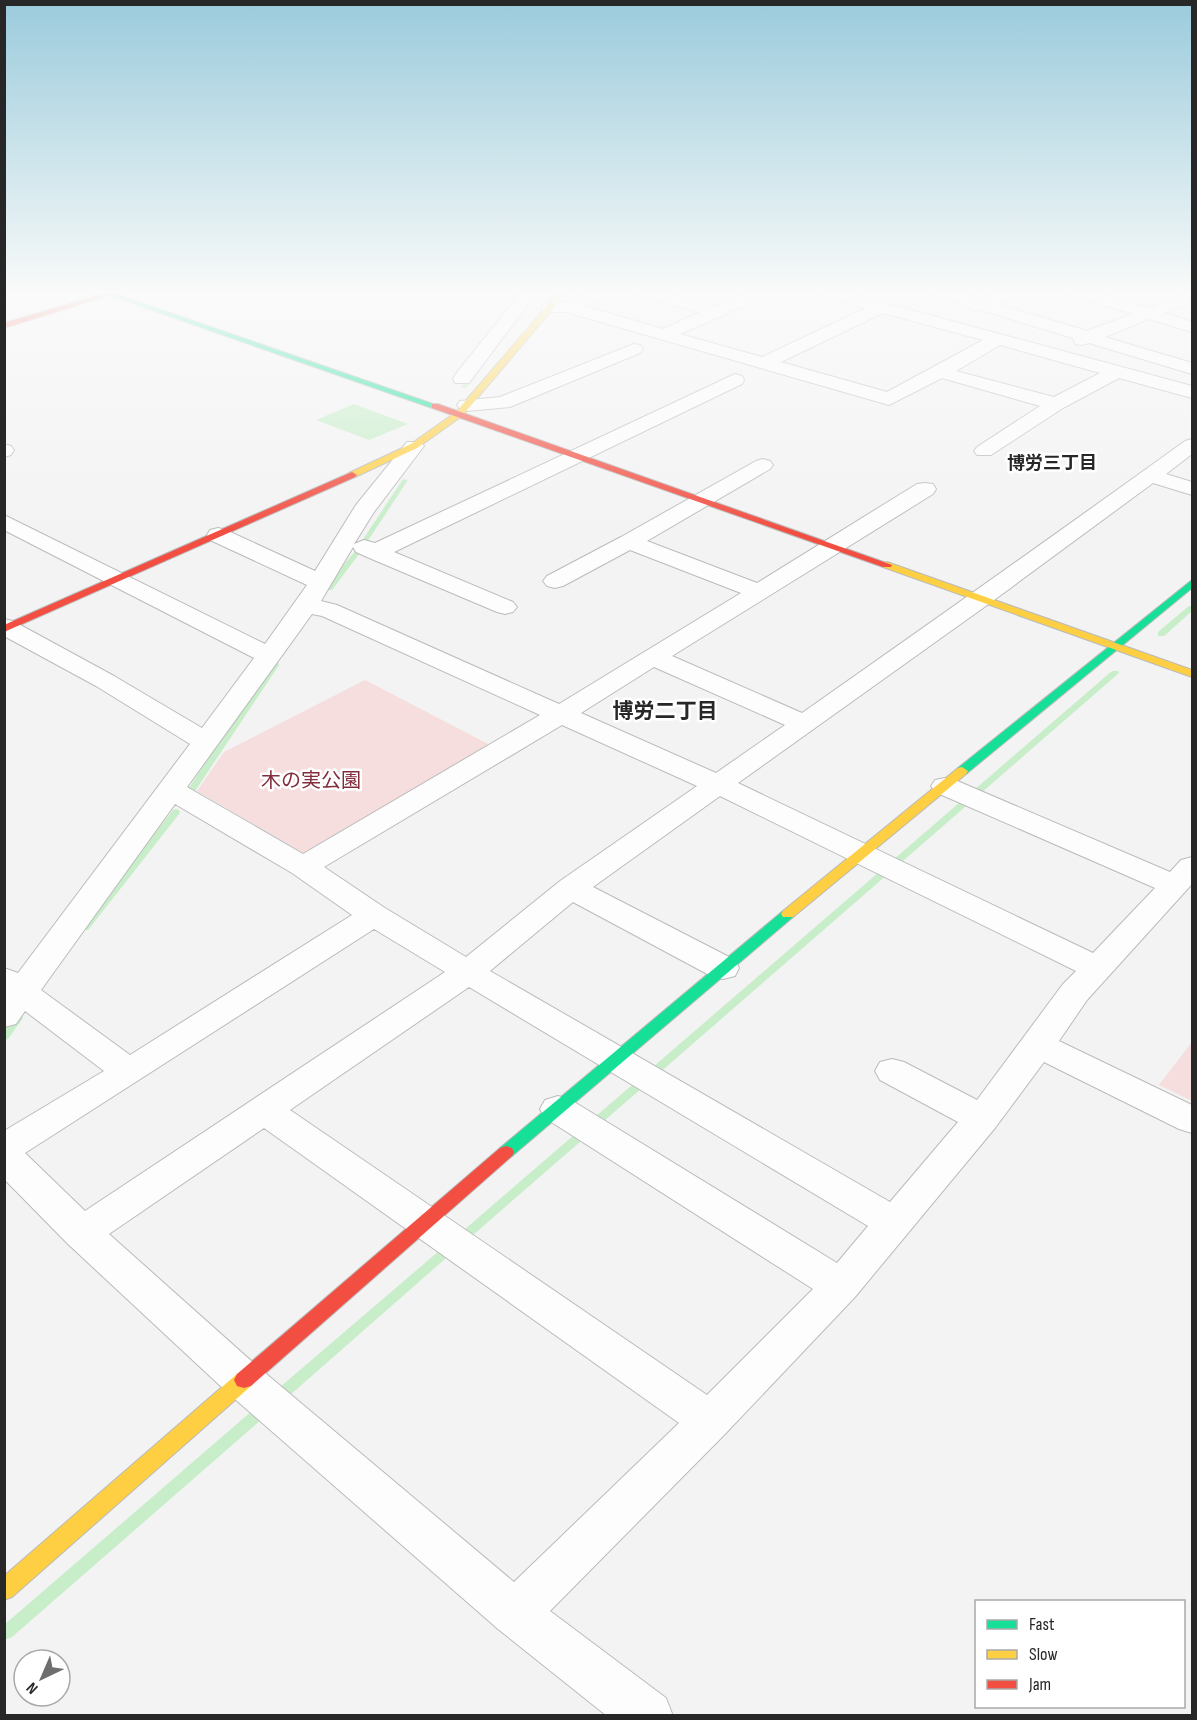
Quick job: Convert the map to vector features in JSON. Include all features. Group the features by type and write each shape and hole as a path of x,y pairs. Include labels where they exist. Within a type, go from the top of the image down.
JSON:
{"street":[{"path":"347,371 463,410 702,500 1192,674"},
{"path":"462,379 468,371"},
{"path":"6,627 117,580 414,446 463,410 496,371"},
{"path":"463,410 503,404 581,371"},
{"path":"793,371 889,399 940,372 1056,404"},
{"path":"984,451 1056,404 1117,371"},
{"path":"1118,371 1184,390 1192,380"},
{"path":"375,552 575,454 735,380"},
{"path":"82,1233 468,972 572,888 982,598 1192,445"},
{"path":"129,1072 11,996 207,742 306,606 364,510 414,446"},
{"path":"555,581 629,542 763,465"},
{"path":"1148,475 1192,489"},
{"path":"303,867 562,714 925,489"},
{"path":"7,525 268,656"},
{"path":"218,535 320,582"},
{"path":"346,540 505,607"},
{"path":"629,542 758,591"},
{"path":"4,1590 262,1396 639,1072 723,968 882,864 963,794 1115,647 1192,583"},
{"path":"306,606 328,610 717,784 1095,968"},
{"path":"6,627 105,681 207,742"},
{"path":"654,658 803,723"},
{"path":"171,790 303,867 374,915 468,972 894,1223"},
{"path":"515,1613 710,1421 841,1286 982,1119 1095,968 1184,875 963,794"},
{"path":"572,888 723,968"},
{"path":"4,1149 374,915"},
{"path":"1038,1045 1192,1120"},
{"path":"892,1071 982,1119"},
{"path":"264,1110 710,1421"},
{"path":"581,1123 841,1286"},
{"path":"4,1155 82,1233 262,1396 515,1613 648,1716"}],"green space":[{"name":"木の実公園","path":"365,680 490,745 322,851 303,853 197,791 224,752"},
{"path":"1192,1042 1192,1101 1159,1085"}],"shaded area":[{"path":"354,404 408,424 369,440 316,420"}],"waterway":[{"path":"464,387 474,374"},
{"path":"365,541 405,480"},
{"path":"329,588 360,549"},
{"path":"1161,634 1192,608"},
{"path":"192,789 275,665"},
{"path":"461,1239 1115,673"},
{"path":"85,928 176,812"},
{"path":"4,1037 18,1018"},
{"path":"277,1398 450,1248"},
{"path":"7,1632 264,1409"}],"traffic: fast":[{"path":"334,371 435,406"},
{"path":"962,771 1192,583"},
{"path":"506,1152 788,914"}],"traffic: slow":[{"path":"352,475 414,446 459,414 495,371"},
{"path":"887,565 1192,674"},
{"path":"788,914 962,771"},
{"path":"4,1590 244,1380"}],"traffic: jam":[{"path":"435,406 887,565"},
{"path":"4,629 352,475"},
{"path":"244,1380 506,1152"}],"district":[{"name":"博労三丁目","path":"1052,463"},
{"name":"博労二丁目","path":"665,711"}]}
